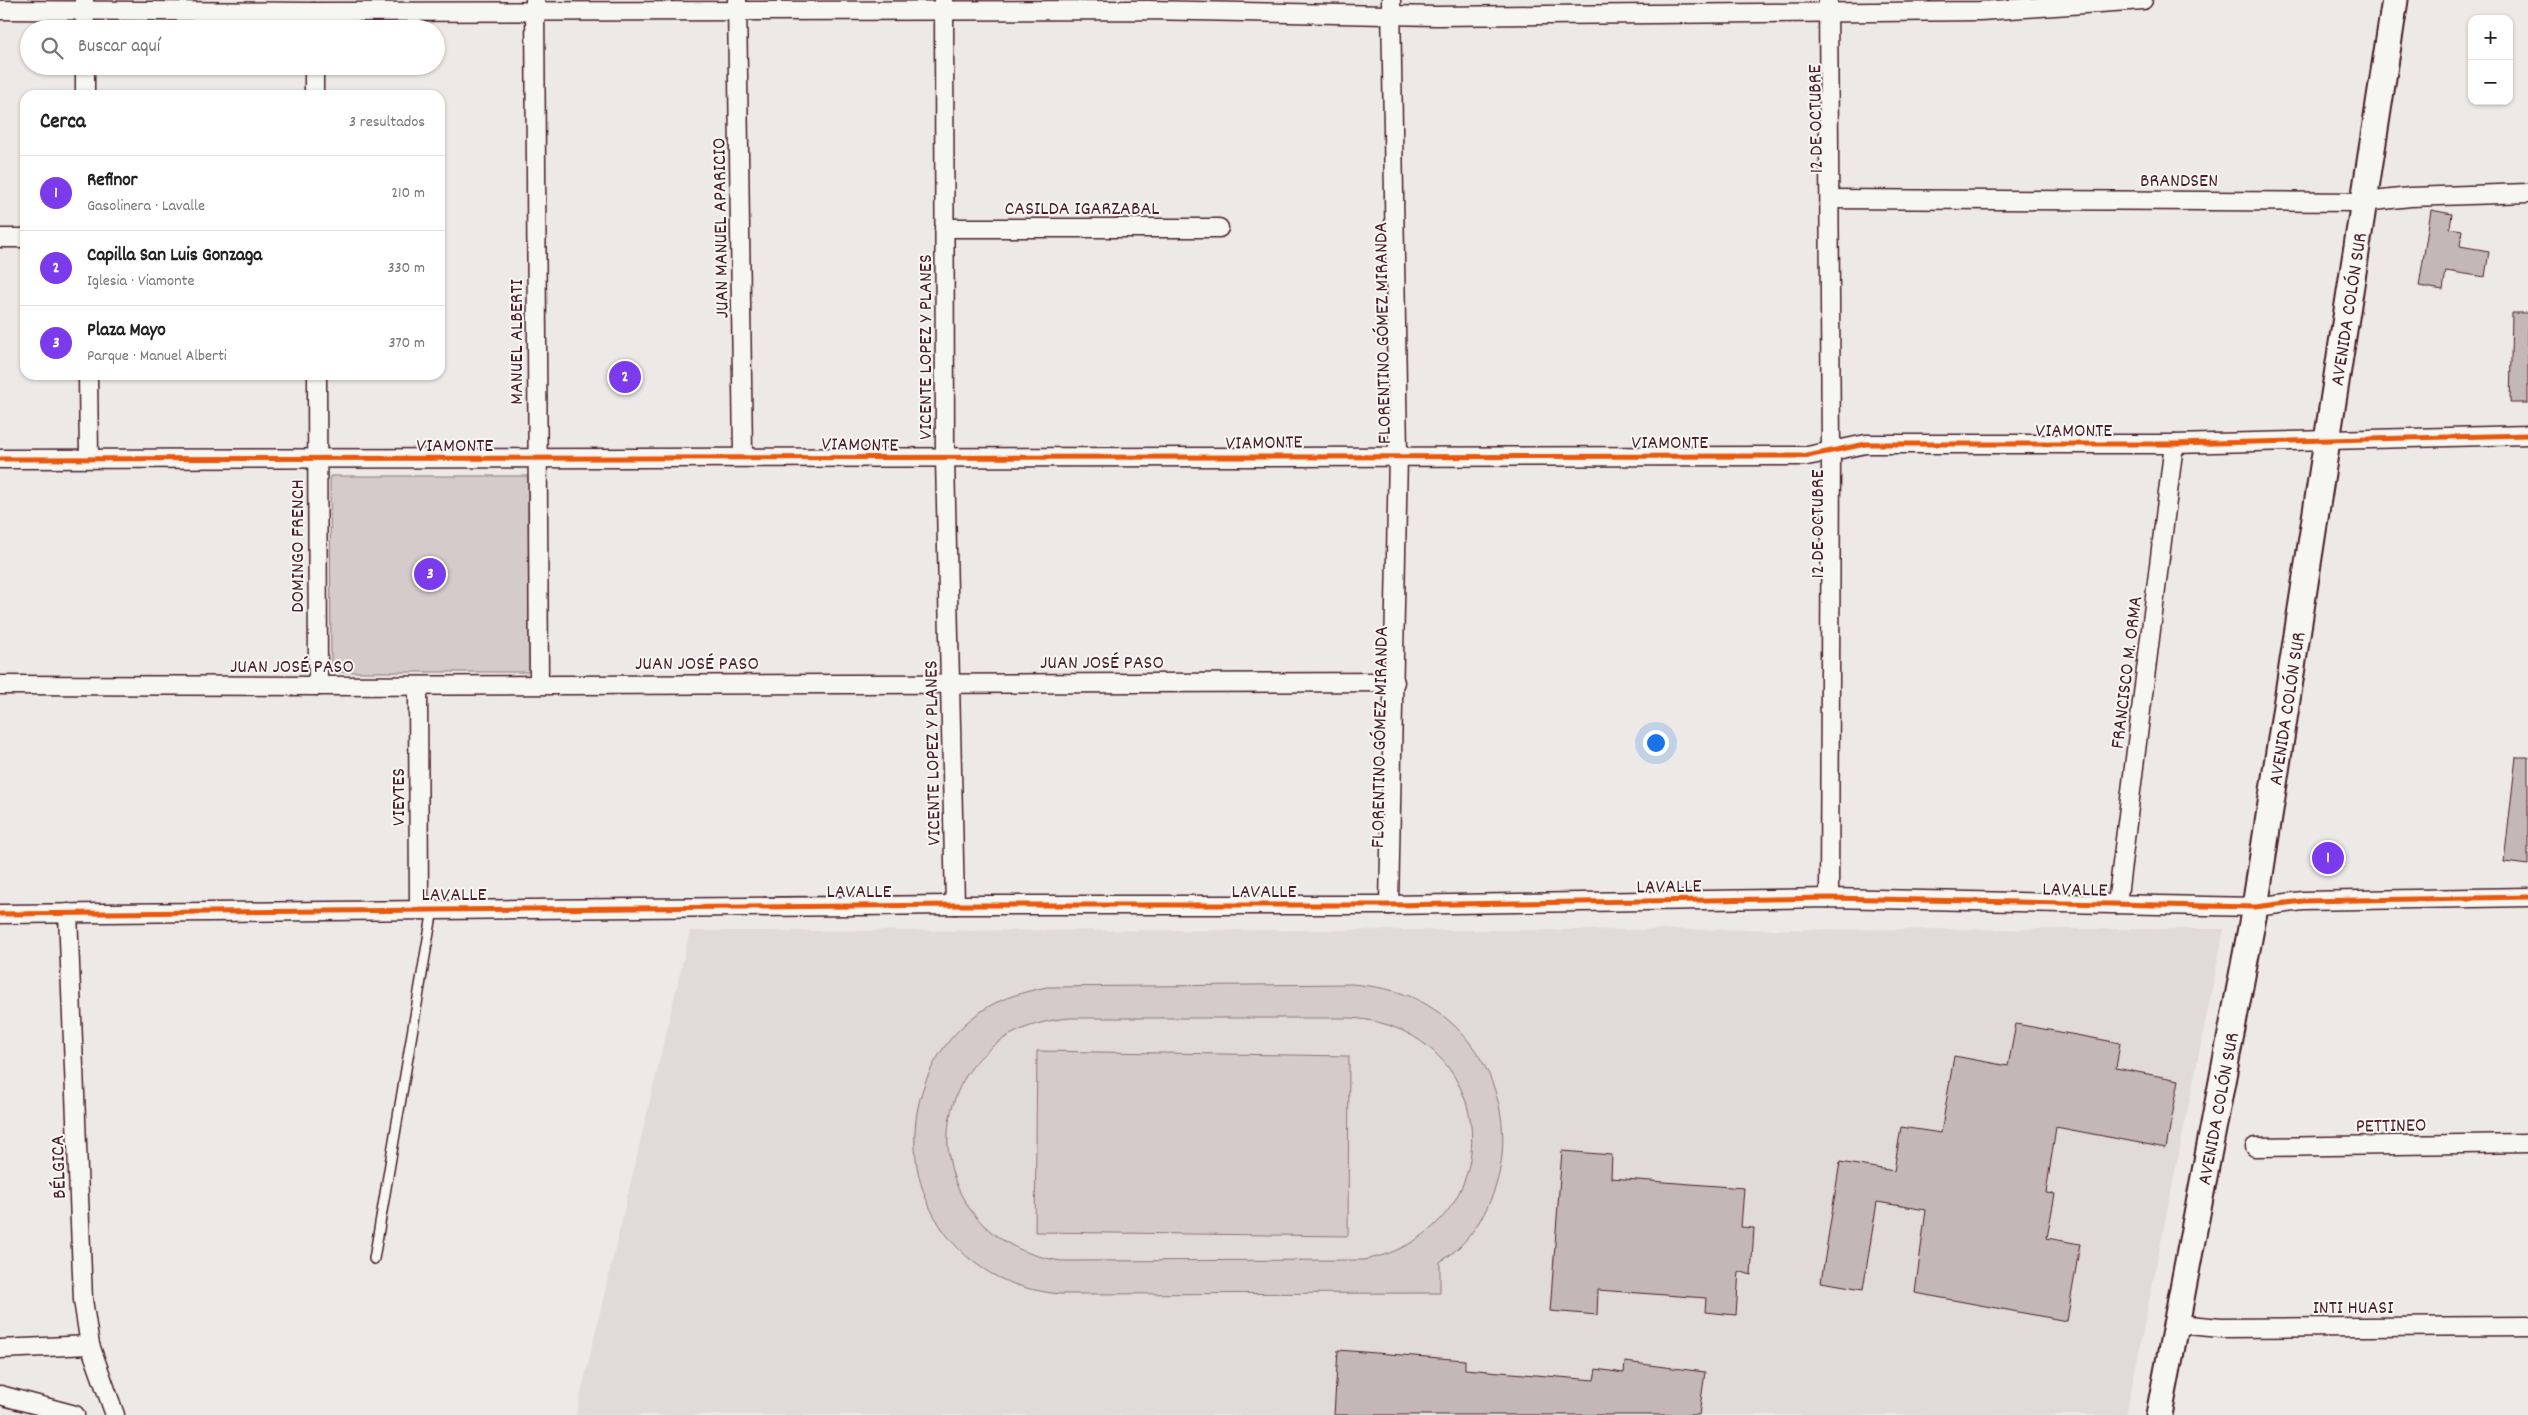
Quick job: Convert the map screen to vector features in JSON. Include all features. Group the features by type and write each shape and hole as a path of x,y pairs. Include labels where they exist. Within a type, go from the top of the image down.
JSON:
{"main road":[{"name":"AVENIDA COLÓN SUR","path":"2159,1415 2255,907 2394,0"}],"street":[{"path":"0,10 84,5 313,20 535,5 1147,5 1391,7 1436,16 1828,6 1980,11 2143,0"},
{"path":"84,5 85,20"},
{"name":"MANUEL ALBERTI","path":"535,5 536,459 539,684"},
{"name":"JUAN MANUEL APARICIO","path":"737,5 743,456"},
{"name":"VICENTE LOPEZ Y PLANES","path":"944,5 945,459 955,905"},
{"name":"12 DE OCTUBRE","path":"1828,6 1832,450 1829,898"},
{"name":"FLORENTINO GÓMEZ MIRANDA","path":"1389,905 1395,682 1398,455 1391,7"},
{"path":"85,75 85,90"},
{"path":"314,75 314,90"},
{"name":"BRANDSEN","path":"1830,199 2364,202 2410,196 2528,193"},
{"name":"CASILDA IGARZABAL","path":"944,228 1219,228"},
{"path":"0,238 20,238"},
{"path":"88,380 89,458"},
{"name":"DOMINGO FRENCH","path":"316,380 318,686"},
{"name":"VIAMONTE","path":"0,459 536,459 743,456 945,459 1398,455 1807,456 1832,450 1884,444 2174,444 2528,435"},
{"name":"FRANCISCO M. ORMA","path":"2117,904 2174,444"},
{"name":"JUAN JOSÉ PASO","path":"0,684 418,686 950,682 1395,682"},
{"name":"VIEYTES","path":"418,686 426,908"},
{"name":"LAVALLE","path":"0,914 426,908 1389,905 1829,898 2255,907 2303,901 2528,897"},
{"name":"BÉLGICA","path":"68,913 83,1300 90,1345 115,1415"},
{"name":"PETTINEO","path":"2255,1147 2528,1143"},
{"name":"INTI HUASI","path":"2177,1324 2221,1328 2528,1326"},
{"path":"0,1349 90,1345"},
{"path":"0,1395 76,1415"}],"lane":[{"path":"374,1259 426,908"}],"shaded area":[{"path":"330,476 528,476 529,672 331,672"},
{"path":"2224,929 2126,1415 576,1415 690,931"},
{"path":"1351,984 1399,992 1440,1013 1461,1032 1478,1055 1491,1081 1500,1108 1503,1137 1501,1165 1493,1194 1484,1213 1465,1241 1440,1262 1440,1293 1059,1294 1015,1285 990,1273 958,1248 935,1218 921,1183 915,1146 918,1108 930,1072 950,1039 980,1012 996,1003 1012,996 1047,987","holes":["1070,1018 1351,1018 1401,1030 1439,1056 1462,1091 1472,1132 1467,1173 1447,1211 1413,1241 1364,1260 1062,1261 1011,1245 975,1216 954,1178 948,1136 956,1095 979,1058 1017,1031"]},
{"path":"1037,1051 1349,1056 1348,1236 1035,1232"}],"building":[{"path":"2431,210 2452,214 2450,228 2462,230 2460,246 2489,251 2485,277 2446,271 2443,290 2419,286"},
{"path":"2512,313 2528,313 2528,403 2510,403"},
{"path":"2516,757 2528,757 2528,865 2504,862"},
{"path":"2016,1024 2120,1043 2116,1068 2179,1080 2166,1148 2056,1127 2046,1193 2055,1194 2047,1238 2080,1244 2067,1321 1915,1293 1926,1210 1877,1202 1863,1289 1821,1282 1840,1162 1894,1171 1901,1127 1941,1133 1954,1056 2008,1066"},
{"path":"1562,1151 1612,1155 1611,1178 1744,1188 1741,1227 1754,1228 1751,1275 1739,1271 1736,1315 1705,1312 1706,1298 1598,1290 1597,1315 1550,1311"},
{"path":"1338,1350 1465,1360 1465,1369 1594,1380 1596,1369 1624,1373 1625,1362 1705,1372 1699,1415 1334,1415"}],"cycle path":[{"path":"0,459 1807,456 1866,444 2174,444 2528,435"},
{"path":"0,914 955,905 1389,905 1829,898 2255,907 2303,901 2528,897"}],"place":[{"name":"Capilla San Luis Gonzaga","path":"625,377"},
{"name":"Plaza Mayo","path":"430,574"},
{"name":"Refinor","path":"2328,858"}]}
